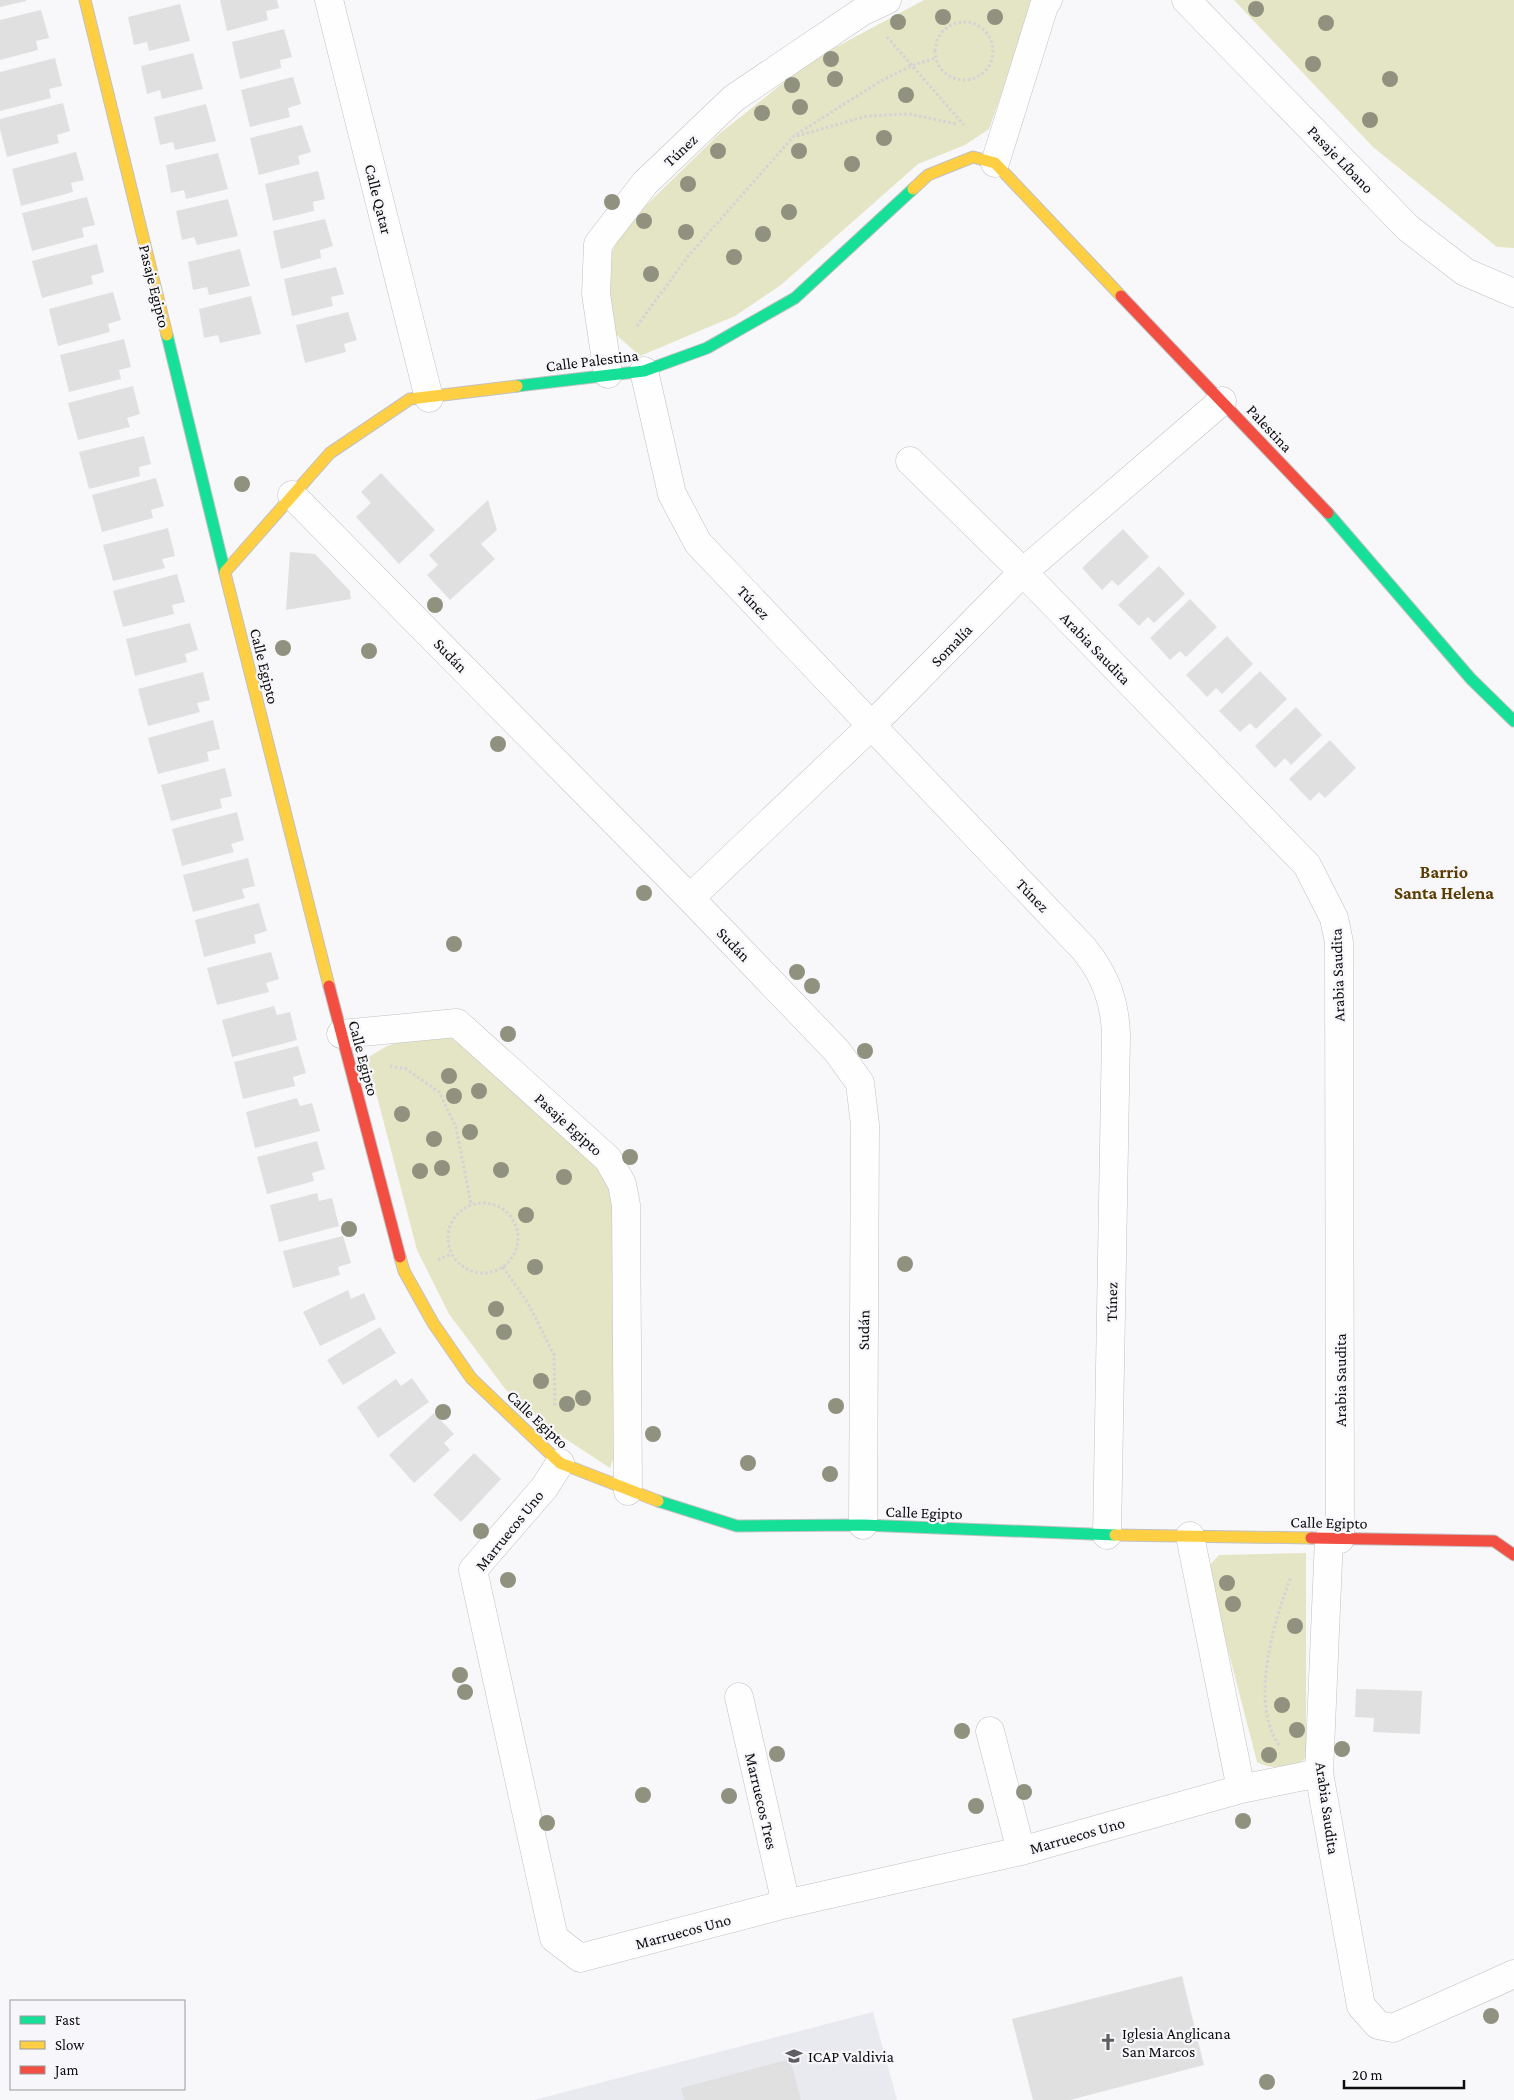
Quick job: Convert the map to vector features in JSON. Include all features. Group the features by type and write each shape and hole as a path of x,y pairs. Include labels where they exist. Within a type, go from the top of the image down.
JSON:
{"street":[{"name":"Pasaje Egipto","path":"85,0 224,572"},
{"name":"Calle Qatar","path":"329,0 429,398"},
{"path":"984,160 1048,0"},
{"name":"Pasaje Líbano","path":"1186,0 1408,228 1465,272 1514,293"},
{"name":"Túnez","path":"608,374 596,294 598,244 645,183 734,98 868,4"},
{"name":"Calle Palestina","path":"224,572 330,453 410,399 644,371 707,348 795,298 928,175 984,160"},
{"name":"Palestina","path":"984,160 1222,401 1337,523 1471,679 1514,722"},
{"name":"Túnez","path":"644,371 672,494 698,544 1084,948 1096,964 1112,1000 1116,1035 1106,1535"},
{"name":"Somalía","path":"690,898 871,726 1023,572 1222,401"},
{"name":"Arabia Saudita","path":"910,461 1023,572 1308,865 1334,918 1339,952 1334,1538 1319,1773 1361,2006 1378,2025 1393,2028 1514,1974"},
{"name":"Sudán","path":"292,495 690,898 837,1051 860,1083 865,1125 862,1525"},
{"name":"Calle Egipto","path":"224,572 341,1034 404,1271 433,1323 470,1378 560,1463 628,1491 737,1526 862,1525 1106,1535 1494,1541 1514,1556"},
{"name":"Pasaje Egipto","path":"341,1034 457,1023 608,1159 622,1184 626,1205 628,1491"},
{"name":"Marruecos Uno","path":"560,1463 544,1488 473,1570 554,1938 580,1958 786,1904 1021,1851 1241,1789 1319,1773"},
{"path":"1190,1536 1241,1789"},
{"name":"Marruecos Tres","path":"739,1697 786,1904"},
{"path":"990,1731 1021,1851"}],"path":[{"path":"868,4 914,65 966,126 984,160"},
{"path":"964,22 974,24 989,36 992,45 991,62 979,76 970,79 952,78 938,66 936,58 935,46 939,37 954,24 964,22"},
{"path":"646,316 689,255 794,136 879,82 914,65 936,58"},
{"path":"794,136 868,116 884,115 909,114 966,126"},
{"path":"388,1066 406,1069 439,1092 456,1127 467,1174 471,1204"},
{"path":"471,1204 493,1204 504,1209 512,1217 517,1227 517,1249 512,1259 503,1267 492,1272 480,1274 458,1264 451,1254 447,1242 448,1230 453,1219 461,1210 471,1204"},
{"path":"432,1263 451,1254"},
{"path":"503,1267 529,1305 554,1355 554,1400 560,1463"},
{"path":"1292,1574 1278,1610 1266,1663 1266,1705 1273,1736 1289,1758 1319,1773"}],"shaded area":[{"name":"ICAP Valdivia","path":"873,2012 897,2100 534,2100"}],"green space":[{"path":"924,0 1035,0 989,129 965,145 918,164 781,285 735,316 640,356 612,331 604,266 627,224 719,134 812,60"},
{"path":"1234,0 1514,0 1514,248 1497,247 1373,147"},
{"path":"426,1033 455,1033 589,1155 609,1189 616,1231 615,1454 610,1468 552,1430 506,1390 449,1314 417,1250 367,1058 387,1046"},
{"path":"1306,1553 1306,1758 1295,1765 1282,1768 1263,1765 1257,1762 1207,1568 1219,1555"}],"building":[{"path":"0,0 26,0 26,1 0,7"},
{"path":"220,0 277,0 279,8 266,11 268,20 227,31"},
{"path":"180,4 190,41 149,51 147,42 134,45 128,17"},
{"path":"41,10 49,38 36,41 38,50 0,60 0,20"},
{"path":"284,29 292,57 280,60 281,68 240,79 232,42"},
{"path":"193,53 203,89 162,99 160,90 147,94 141,66"},
{"path":"55,58 62,86 49,89 51,98 0,111 0,72"},
{"path":"293,77 301,104 288,108 290,117 250,127 241,90"},
{"path":"63,103 70,131 57,135 59,143 7,157 0,129 0,119"},
{"path":"206,104 216,141 175,150 173,142 160,145 154,117"},
{"path":"302,125 311,152 298,156 300,164 259,175 250,138"},
{"path":"76,152 84,180 71,183 73,192 21,206 12,169"},
{"path":"218,153 228,189 186,199 184,190 171,193 166,165"},
{"path":"318,171 325,199 313,202 314,211 273,221 265,184"},
{"path":"87,197 95,225 82,228 84,237 32,251 22,213"},
{"path":"228,199 238,236 197,245 194,237 182,240 176,211"},
{"path":"325,219 333,246 320,250 321,258 281,269 273,231"},
{"path":"97,244 104,272 91,276 93,284 42,298 32,261"},
{"path":"240,249 250,286 209,295 207,287 193,290 188,262"},
{"path":"336,267 344,294 331,297 333,306 292,316 284,279"},
{"path":"113,292 121,320 108,324 110,332 58,346 49,309"},
{"path":"251,296 261,334 220,343 218,335 204,338 199,309"},
{"path":"348,312 357,340 344,344 346,352 305,363 296,325"},
{"path":"124,339 131,367 119,370 121,379 69,392 60,355"},
{"path":"133,386 140,414 127,418 130,427 78,440 68,403"},
{"path":"144,436 151,464 139,467 140,476 89,489 79,452"},
{"path":"381,473 435,530 399,564 356,517 371,503 361,492"},
{"path":"156,478 164,506 151,510 153,518 102,532 92,495"},
{"path":"488,500 497,530 481,544 495,559 450,600 427,575 438,565 429,555"},
{"path":"168,528 175,556 162,559 165,568 113,581 103,545"},
{"path":"1123,529 1149,557 1118,586 1112,580 1102,590 1082,568"},
{"path":"290,552 315,554 350,591 351,599 286,610"},
{"path":"1159,566 1185,594 1154,623 1148,617 1139,626 1118,605"},
{"path":"177,574 185,602 172,605 174,614 123,627 113,591"},
{"path":"1190,599 1217,627 1186,657 1180,651 1170,660 1150,638"},
{"path":"190,623 198,650 185,654 187,662 135,676 126,639"},
{"path":"1227,636 1253,664 1222,694 1216,688 1207,697 1186,675"},
{"path":"1260,671 1287,699 1256,729 1250,723 1240,732 1219,711"},
{"path":"203,672 210,700 197,703 200,712 148,726 138,689"},
{"path":"1296,707 1322,735 1291,765 1285,758 1275,768 1255,746"},
{"path":"213,720 220,749 207,752 209,761 158,774 148,738"},
{"path":"1330,740 1356,768 1325,798 1319,792 1310,801 1289,779"},
{"path":"225,768 232,796 220,799 222,808 171,821 161,785"},
{"path":"237,812 244,840 231,844 234,852 182,866 172,829"},
{"path":"248,858 255,886 242,889 245,898 193,912 183,875"},
{"path":"259,903 267,931 254,935 256,943 204,957 195,920"},
{"path":"271,952 279,979 266,983 269,992 217,1005 207,968"},
{"path":"274,1006 277,1015 290,1012 297,1040 232,1057 222,1020"},
{"path":"298,1046 306,1073 293,1077 295,1086 243,1099 234,1062"},
{"path":"297,1098 300,1106 312,1103 320,1131 255,1148 246,1112"},
{"path":"317,1141 325,1169 312,1173 314,1181 267,1194 257,1157"},
{"path":"317,1193 319,1201 332,1198 339,1226 279,1242 270,1205"},
{"path":"343,1236 351,1263 338,1267 340,1275 293,1288 283,1251"},
{"path":"348,1290 351,1299 364,1293 376,1319 320,1346 303,1312"},
{"path":"380,1327 396,1353 343,1385 327,1360"},
{"path":"412,1378 429,1402 378,1438 357,1407 396,1379 401,1386"},
{"path":"434,1413 454,1434 444,1443 450,1450 414,1483 389,1455"},
{"path":"474,1453 501,1479 461,1522 433,1495"},
{"path":"1356,1689 1422,1691 1420,1734 1373,1732 1374,1718 1355,1717"},
{"name":"Iglesia Anglicana San Marcos","path":"1182,1976 1204,2065 1070,2100 1033,2100 1012,2019"},
{"path":"790,2059 801,2100 684,2100 681,2088"}],"traffic: fast":[{"path":"517,386 644,371 707,348 795,298 913,189"},
{"path":"167,335 225,573"},
{"path":"1328,513 1471,679 1514,721"},
{"path":"658,1501 737,1526 863,1525 1115,1535"}],"traffic: slow":[{"path":"85,0 167,335"},
{"path":"913,189 928,175 973,157 995,163 1121,296"},
{"path":"225,572 330,453 410,399 517,386"},
{"path":"225,573 329,986"},
{"path":"400,1257 404,1271 433,1323 471,1378 560,1463 658,1501"},
{"path":"1115,1535 1311,1538"}],"traffic: jam":[{"path":"1121,296 1328,513"},
{"path":"329,986 400,1257"},
{"path":"1311,1538 1494,1541 1514,1555"}],"place":[{"name":"Iglesia Anglicana San Marcos","path":"1108,2042"},
{"name":"ICAP Valdivia","path":"794,2056"}],"district":[{"name":"Barrio Santa Helena","path":"1444,882"}]}
